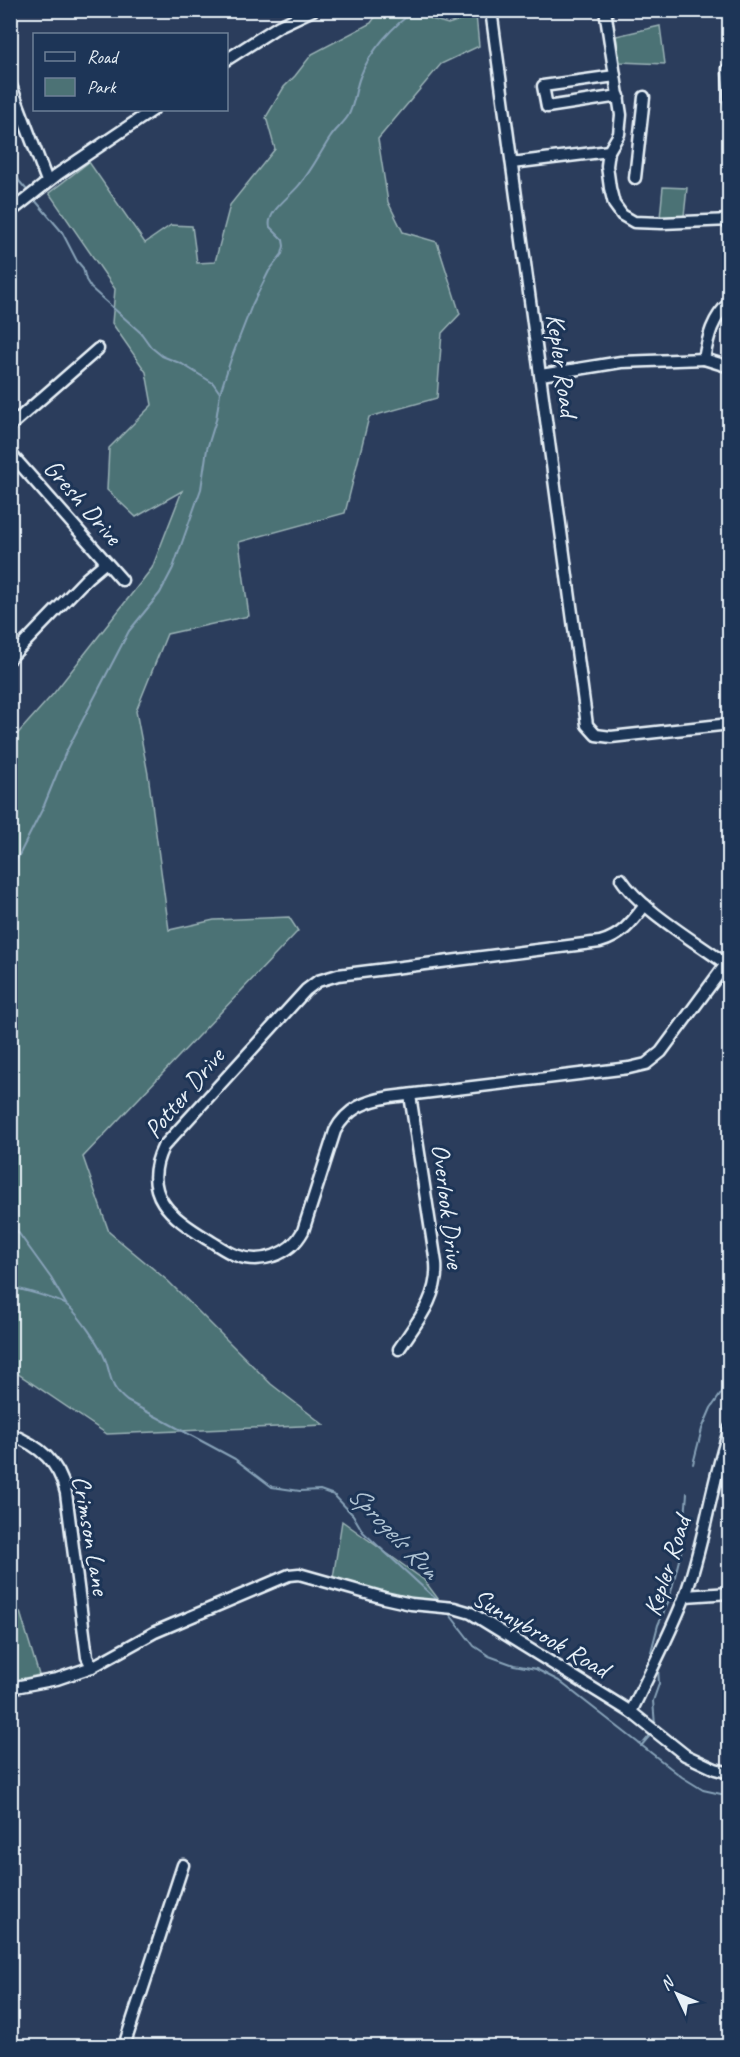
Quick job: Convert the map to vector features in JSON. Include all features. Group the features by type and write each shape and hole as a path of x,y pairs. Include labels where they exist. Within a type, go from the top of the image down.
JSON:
{"street":[{"path":"228,59 279,26 313,10"},
{"name":"Kepler Road","path":"491,10 587,725 596,735 611,738 729,724"},
{"path":"604,10 621,115 619,134 609,151 607,166 612,200 618,211 625,218 634,222 729,220"},
{"path":"728,69 729,102"},
{"path":"615,76 543,86 547,107 619,96"},
{"path":"10,84 47,181"},
{"path":"635,178 644,97"},
{"path":"10,212 47,181 152,111"},
{"path":"619,134 640,135"},
{"path":"512,163 609,151"},
{"path":"704,360 708,337 715,319 729,302"},
{"path":"10,426 98,349"},
{"path":"541,375 621,362 704,360 729,367"},
{"name":"Gresh Drive","path":"10,453 122,580"},
{"path":"10,658 87,578 106,562"},
{"path":"621,879 631,893 645,905 728,962"},
{"name":"Potter Drive","path":"645,905 626,929 615,937 600,942 338,975 318,981 301,996 168,1141 157,1160 155,1177 158,1193 165,1208 177,1220 231,1254 250,1259 277,1255 294,1244 305,1227 333,1136 340,1122 351,1111 365,1102 629,1068 645,1064 666,1047 728,962"},
{"name":"Overlook Drive","path":"399,1349 431,1299 436,1281 436,1263 411,1095"},
{"name":"Kepler Road","path":"632,1712 685,1596 703,1538 718,1462 729,1428"},
{"name":"Crimson Lane","path":"10,1434 42,1450 62,1477 87,1656 92,1667"},
{"name":"Sunnybrook Road","path":"10,1688 57,1679 92,1667 155,1632 293,1574 306,1575 384,1598 431,1607 454,1608 480,1618 632,1712 654,1732 691,1758 729,1773"},
{"path":"685,1596 729,1593"},
{"path":"124,2046 183,1865"}],"green space":[{"path":"380,10 430,11 431,19 448,24 476,15 479,46 441,64 378,139 388,202 403,232 437,242 460,314 442,333 437,398 369,417 345,513 239,542 249,616 167,634 136,711 148,774 169,930 214,920 289,917 298,931 83,1157 109,1232 168,1281 271,1384 324,1425 107,1434 11,1369 11,741 54,693 152,568 182,491 136,517 107,490 109,448 152,405 146,372 112,323 115,289 49,193 89,162 145,243 171,225 192,226 197,263 215,262 230,205 275,149 266,117 284,87 312,54 371,23"},
{"path":"660,26 665,64 620,62 616,36"},
{"path":"663,187 687,188 684,216 660,218"},
{"path":"342,1521 424,1580 442,1604 401,1598 333,1578"},
{"path":"20,1612 39,1675 11,1681 11,1614"}],"waterway":[{"path":"10,873 43,808 65,754 129,631 160,593 173,568 201,489 207,449 216,420 220,393 231,359 252,305 269,271 282,254 283,240 270,227 272,216 304,179 332,135 348,116 364,67 376,48 391,31 416,10"},
{"path":"10,143 10,149"},
{"path":"10,156 19,181 26,189"},
{"path":"34,199 62,232 83,268 91,288 141,333 151,347 162,356 182,364 213,383 220,393"},
{"path":"10,1221 51,1278 66,1304"},
{"name":"Sprogels Run","path":"10,1288 46,1297 70,1308 94,1339 106,1361 114,1387 127,1401 235,1459 272,1487 300,1491 320,1490 334,1495 353,1515 363,1532 439,1602"},
{"path":"693,1464 702,1429 711,1408 725,1388 730,1372"},
{"path":"653,1655 651,1652 658,1625 669,1600 683,1544 687,1493"},
{"name":"Sprogels Run","path":"447,1611 474,1646 489,1656 514,1665 536,1669 559,1681 682,1777 703,1790 730,1796"},
{"path":"655,1725 653,1701 659,1684 658,1666"},
{"path":"641,1746 652,1733"}]}
